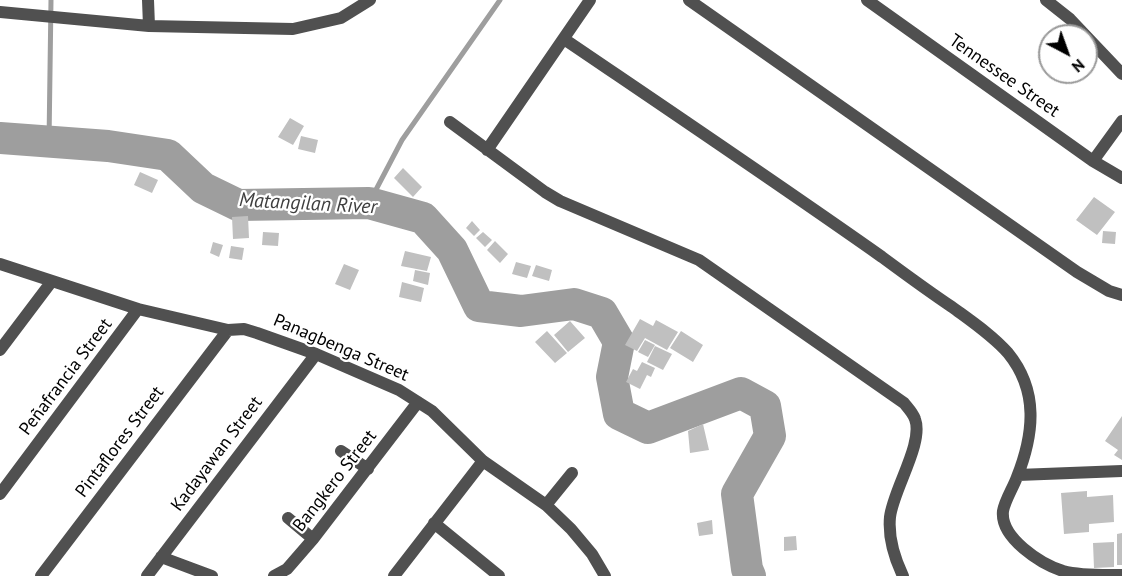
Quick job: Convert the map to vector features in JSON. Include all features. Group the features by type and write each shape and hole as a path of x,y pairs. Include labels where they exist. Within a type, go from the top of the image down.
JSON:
{"street":[{"path":"148,0 149,26"},
{"path":"0,12 149,26 293,29 341,18 370,0"},
{"path":"487,150 590,0"},
{"path":"689,0 1077,272 1109,291 1122,295"},
{"name":"Tennessee Street","path":"867,0 1093,161 1122,178"},
{"path":"1046,0 1070,19 1122,74"},
{"path":"564,39 855,239 979,327 1002,346 1016,363 1027,385 1032,414 1029,440 1004,510 1004,525 1029,554 1062,571 1079,574 1122,575"},
{"path":"1093,161 1122,121"},
{"path":"450,122 560,201 699,260 904,403 915,417 918,433 891,515 890,534 896,561 903,576"},
{"name":"Panagbenga Street","path":"0,264 138,309 228,330 257,333 316,354 399,390 444,422 483,460 546,505 585,545 605,576"},
{"path":"0,350 52,281"},
{"name":"Peñafrancia Street","path":"0,494 138,309"},
{"name":"Pintaflores Street","path":"41,576 228,330"},
{"name":"Kadayawan Street","path":"147,576 316,354"},
{"name":"Bangkero Street","path":"274,576 287,569 313,539 418,402"},
{"path":"341,451 368,469"},
{"path":"394,576 483,460"},
{"path":"1018,475 1122,471"},
{"path":"546,505 572,473"},
{"path":"288,518 313,539"},
{"path":"434,523 499,576"},
{"path":"161,557 212,576"}],"building":[{"path":"290,118 304,126 293,145 278,137"},
{"path":"301,136 318,140 315,153 298,149"},
{"path":"403,168 422,187 413,197 394,178"},
{"path":"140,172 158,180 152,193 134,185"},
{"path":"1094,197 1115,212 1097,235 1076,220"},
{"path":"248,216 249,238 233,239 232,217"},
{"path":"472,221 480,230 474,236 466,228"},
{"path":"1103,231 1116,232 1115,244 1102,243"},
{"path":"263,232 279,233 278,246 262,245"},
{"path":"483,232 492,240 485,247 476,238"},
{"path":"495,241 508,254 500,263 487,250"},
{"path":"213,242 223,245 219,257 210,253"},
{"path":"231,246 244,248 242,260 229,258"},
{"path":"405,251 431,257 427,271 401,266"},
{"path":"516,262 531,266 527,278 512,274"},
{"path":"344,264 359,270 350,290 335,284"},
{"path":"536,265 552,270 549,281 532,276"},
{"path":"415,270 430,273 428,285 413,281"},
{"path":"402,282 424,288 421,302 399,297"},
{"path":"640,319 653,326 656,320 678,332 667,350 645,338 637,351 625,345"},
{"path":"570,321 585,338 568,352 554,335"},
{"path":"547,331 567,353 555,363 535,342"},
{"path":"681,331 703,345 693,362 670,348"},
{"path":"645,340 655,345 648,357 638,352"},
{"path":"655,346 672,354 663,370 647,362"},
{"path":"642,362 655,368 651,377 647,375 640,389 626,382 633,369 637,371"},
{"path":"1122,416 1122,460 1114,455 1118,450 1105,441"},
{"path":"703,424 709,450 690,453 688,431"},
{"path":"1087,491 1087,497 1113,495 1114,522 1089,524 1089,532 1064,534 1061,493"},
{"path":"712,520 713,534 699,536 697,523"},
{"path":"1122,533 1122,565 1117,565 1117,534"},
{"path":"796,536 797,550 784,551 784,537"},
{"path":"1114,542 1114,567 1094,568 1093,543"}],"waterway":[{"path":"49,142 51,0"},
{"path":"369,203 402,140 500,0"},
{"name":"Matangilan River","path":"0,138 108,146 168,155 203,188 238,205 369,203 423,218 452,250 479,306 521,311 574,304 602,313 619,342 612,377 619,414 648,428 741,393 765,406 770,436 737,494 747,569 750,576"}]}
